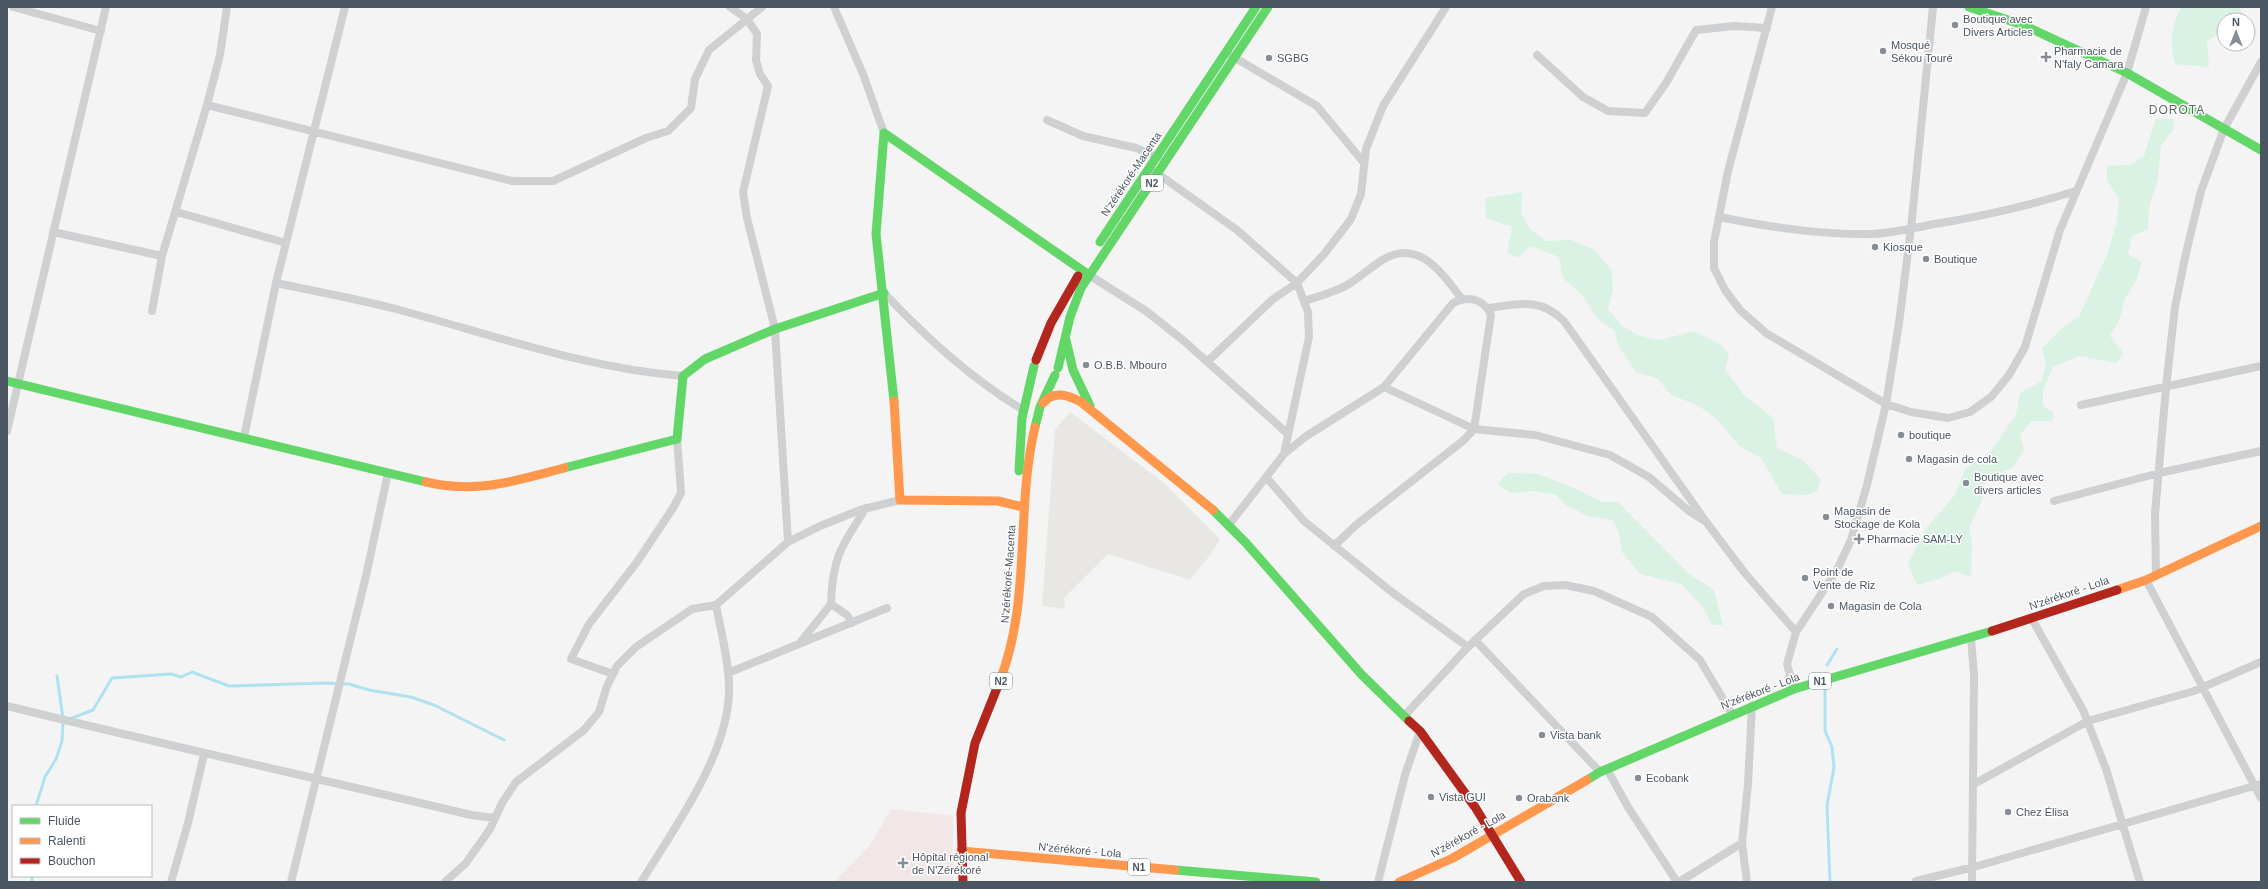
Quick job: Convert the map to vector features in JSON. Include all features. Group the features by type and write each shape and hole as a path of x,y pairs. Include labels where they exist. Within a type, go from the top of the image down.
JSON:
{"main road":[{"name":"N'zérékoré-Macenta","path":"1035,363 1051,323 1085,273 1150,168 1256,7"},
{"name":"N2","path":"1023,507 1028,457 1040,407 1056,371 1065,335 1085,273 1158,174 1268,7"},
{"path":"1969,7 2023,25 2127,73 2261,150"},
{"path":"884,133 1085,273"},
{"path":"884,133 885,155 879,203 877,248 884,293 897,428 900,500 998,501 1023,507"},
{"path":"7,381 440,485 472,488 503,484 677,439 683,376 705,359 775,329 884,293"},
{"path":"1065,335 1073,370 1092,410"},
{"path":"1042,356 1050,356 1056,360 1056,371 1050,378 1042,378 1036,373 1035,363 1042,356"},
{"name":"N2","path":"1023,507 1020,475 1020,452 1023,410 1035,363"},
{"path":"1040,407 1050,396 1064,394 1092,410 1215,512 1361,674 1420,731 1475,807 1521,882"},
{"name":"N'zérékoré-Macenta","path":"962,882 961,813 975,743 1009,659 1015,631 1022,573 1023,507"},
{"name":"N'zérékoré - Lola","path":"1399,882 1446,861 1492,836 1603,770 1732,714 1794,689 1972,638 2146,580 2261,526"},
{"name":"N'zérékoré - Lola","path":"961,851 1316,882"}],"street":[{"path":"13,7 101,31"},
{"path":"7,431 106,7"},
{"path":"152,311 162,256 177,212 220,55 227,7"},
{"path":"244,437 276,283 345,7"},
{"path":"730,7 747,19 757,34 756,60 760,74 768,86 743,192 747,218 775,329 788,542"},
{"path":"207,104 512,181 553,180 646,138 668,131 691,108 696,79 709,50 762,7"},
{"path":"834,7 863,74 884,133"},
{"path":"1208,361 1274,299 1297,283 1352,219 1361,194 1366,149 1383,106 1446,7"},
{"path":"1772,7 1728,171 1714,242 1714,268 1725,290 1740,310 1766,333 1886,404 1911,412 1948,418 1970,412 1991,397 2009,375 2025,347 2060,230 2127,73 2146,7"},
{"path":"1794,689 1787,664 1796,632 1837,570 1851,540 1867,485 1886,404 1900,323 1912,228 1933,7"},
{"path":"1538,54 1583,97 1608,110 1645,113 1666,83 1696,30 1734,26 1766,28"},
{"path":"1226,53 1317,106 1364,163"},
{"path":"2156,575 2155,514 2158,473 2175,306 2186,252 2201,191 2224,129 2261,62"},
{"path":"1047,120 1083,136 1136,148 1158,157"},
{"path":"1150,168 1237,230 1297,283 1308,312 1309,337 1284,454"},
{"path":"1719,217 1772,228 1802,231 1873,234 1912,228 2035,204 2076,191"},
{"path":"177,212 286,243"},
{"path":"53,232 162,256"},
{"path":"1304,301 1349,284 1383,259 1405,252 1417,254 1427,260 1461,298"},
{"path":"1085,273 1146,311 1208,361 1288,434"},
{"path":"276,283 391,308 597,364 645,373 683,376"},
{"path":"884,293 926,337 962,368 1023,410"},
{"path":"1228,526 1267,478 1284,454 1305,437 1384,387 1453,303 1461,298 1471,299 1483,303 1488,308 1491,315 1474,429 1464,440 1356,525 1334,546"},
{"path":"1488,308 1525,303 1538,305 1561,318 1611,386 1707,523 1744,572 1796,632"},
{"path":"2081,405 2261,366"},
{"path":"1384,387 1474,429 1535,435 1610,456 1649,477 1688,512 1707,523"},
{"path":"613,674 571,660 589,624 637,562 673,508 681,493 677,439"},
{"path":"2054,501 2158,473 2261,451"},
{"path":"291,882 366,576 388,473"},
{"path":"1267,478 1304,521 1393,593 1468,647"},
{"path":"445,882 466,863 490,828 516,782 584,730 600,712 617,666 636,647 692,608 716,605 788,542 820,526 866,508 900,500"},
{"path":"799,644 831,604 833,570 840,548 866,508"},
{"path":"2146,580 2202,687 2258,785 2261,798"},
{"path":"1405,715 1468,647 1524,594 1544,586 1565,585 1594,591 1652,617 1700,660 1732,714"},
{"path":"831,604 847,616 852,623"},
{"path":"641,882 702,778 721,737 729,689 728,673 716,605"},
{"path":"728,673 887,608"},
{"path":"2032,619 2088,721 2106,769 2140,882"},
{"path":"1972,638 1974,675 1974,866 1972,882"},
{"path":"1475,640 1603,770 1678,882 1742,843"},
{"path":"1974,784 2088,721 2202,687 2261,662"},
{"path":"7,706 204,754 317,778 471,815 495,818"},
{"path":"1747,882 1742,843 1748,784 1752,706"},
{"path":"1378,882 1405,775 1420,731"},
{"path":"171,882 188,824 204,754"},
{"path":"1916,881 1974,866 2258,785"}],"shaded area":[{"path":"1070,412 1164,483 1220,539 1210,555 1190,580 1108,554 1064,598 1065,609 1042,606 1055,430"},
{"name":"Hôpital régional de N'Zérékoré","path":"891,809 953,816 953,882 834,882 870,845"}],"green space":[{"path":"2181,7 2239,7 2241,12 2216,12 2216,35 2207,42 2209,67 2175,64 2172,48 2172,35"},
{"path":"2156,119 2173,119 2174,128 2161,146 2158,178 2149,208 2148,230 2132,236 2128,254 2142,262 2136,281 2125,298 2119,321 2110,336 2123,353 2117,363 2080,356 2053,367 2043,391 2043,406 2054,413 2052,421 2032,421 2020,435 2024,451 2013,467 1985,479 1983,498 1969,528 1972,543 1971,577 1955,571 1939,579 1917,585 1908,564 1925,530 1954,496 1966,468 1990,452 2016,415 2020,393 2042,381 2046,365 2042,348 2061,329 2079,317 2108,252 2117,221 2119,199 2107,181 2107,166 2130,165 2144,156"},
{"path":"1522,192 1521,213 1530,229 1546,241 1572,240 1595,250 1612,271 1613,290 1608,309 1622,326 1640,336 1660,340 1694,331 1720,344 1729,354 1725,369 1743,394 1773,418 1777,448 1804,461 1821,480 1816,492 1806,495 1782,494 1761,458 1739,446 1718,420 1697,405 1671,395 1658,379 1636,372 1618,345 1615,331 1599,320 1582,295 1562,277 1559,257 1530,246 1518,258 1507,253 1512,227 1486,218 1485,198"},
{"path":"1508,473 1538,474 1572,487 1602,502 1618,502 1689,574 1714,590 1723,625 1712,625 1703,607 1681,584 1640,574 1622,552 1619,533 1613,520 1588,516 1567,506 1556,495 1533,491 1511,493 1497,484"}],"waterway":[{"path":"1827,665 1837,649"},
{"path":"72,718 93,710 112,678 171,674 181,677 192,672 229,686 325,683 349,684 369,690 411,697 434,705 504,740"},
{"path":"57,676 63,718"},
{"path":"1825,690 1825,731 1832,747 1834,768 1827,805 1830,882"},
{"path":"36,805 45,777 56,759 62,741 63,721"},
{"path":"32,877 32,882"}],"traffic: fast":[{"path":"1100,242 1256,7"},
{"path":"1058,368 1070,317 1081,288 1268,7"},
{"path":"1969,7 2023,25 2127,73 2261,150"},
{"path":"884,133 876,234 894,401"},
{"path":"884,133 1089,275"},
{"path":"564,468 677,439 683,376 705,359 775,329 884,293"},
{"path":"1066,340 1073,370 1090,406"},
{"path":"1019,471 1022,418 1034,366"},
{"path":"1035,427 1040,407 1055,375"},
{"path":"7,381 426,482"},
{"path":"1213,510 1246,543 1361,674 1409,721"},
{"path":"1587,780 1600,772 1794,689 1992,631"},
{"path":"1175,870 1316,882"}],"traffic: slow":[{"path":"1043,403 1047,399 1056,395 1071,397 1081,402 1213,510"},
{"path":"894,401 900,500 998,501 1023,507"},
{"path":"999,683 1009,652 1016,620 1020,588 1029,459 1035,427"},
{"path":"426,482 462,487 479,486 512,481 564,468"},
{"path":"2117,590 2146,580 2261,526"},
{"path":"1399,882 1453,858 1587,780"},
{"path":"961,851 1175,870"}],"traffic: jam":[{"path":"1036,360 1051,323 1078,276"},
{"path":"1992,631 2117,590"},
{"path":"963,882 961,813 975,743 999,683"},
{"path":"1409,721 1420,731 1475,807 1521,882"}],"place":[{"name":"Boutique avec Divers Articles","path":"1955,25"},
{"name":"Mosqué Sékou Touré","path":"1883,51"},
{"name":"Pharmacie de N'faly Camara","path":"2046,57"},
{"name":"SGBG","path":"1269,58"},
{"name":"Kiosque","path":"1875,247"},
{"name":"Boutique","path":"1926,259"},
{"name":"O.B.B. Mbouro","path":"1086,365"},
{"name":"boutique","path":"1901,435"},
{"name":"Magasin de cola","path":"1909,459"},
{"name":"Boutique avec divers articles","path":"1966,483"},
{"name":"Magasin de Stockage de Kola","path":"1826,517"},
{"name":"Pharmacie SAM-LY","path":"1859,539"},
{"name":"Point de Vente de Riz","path":"1805,578"},
{"name":"Magasin de Cola","path":"1831,606"},
{"name":"Vista bank","path":"1542,735"},
{"name":"Ecobank","path":"1638,778"},
{"name":"Vista GUI","path":"1431,797"},
{"name":"Orabank","path":"1519,798"},
{"name":"Chez Élisa","path":"2008,812"},
{"name":"Hôpital régional de N'Zérékoré","path":"903,863"}],"district":[{"name":"DOROTA","path":"2177,110"}]}
